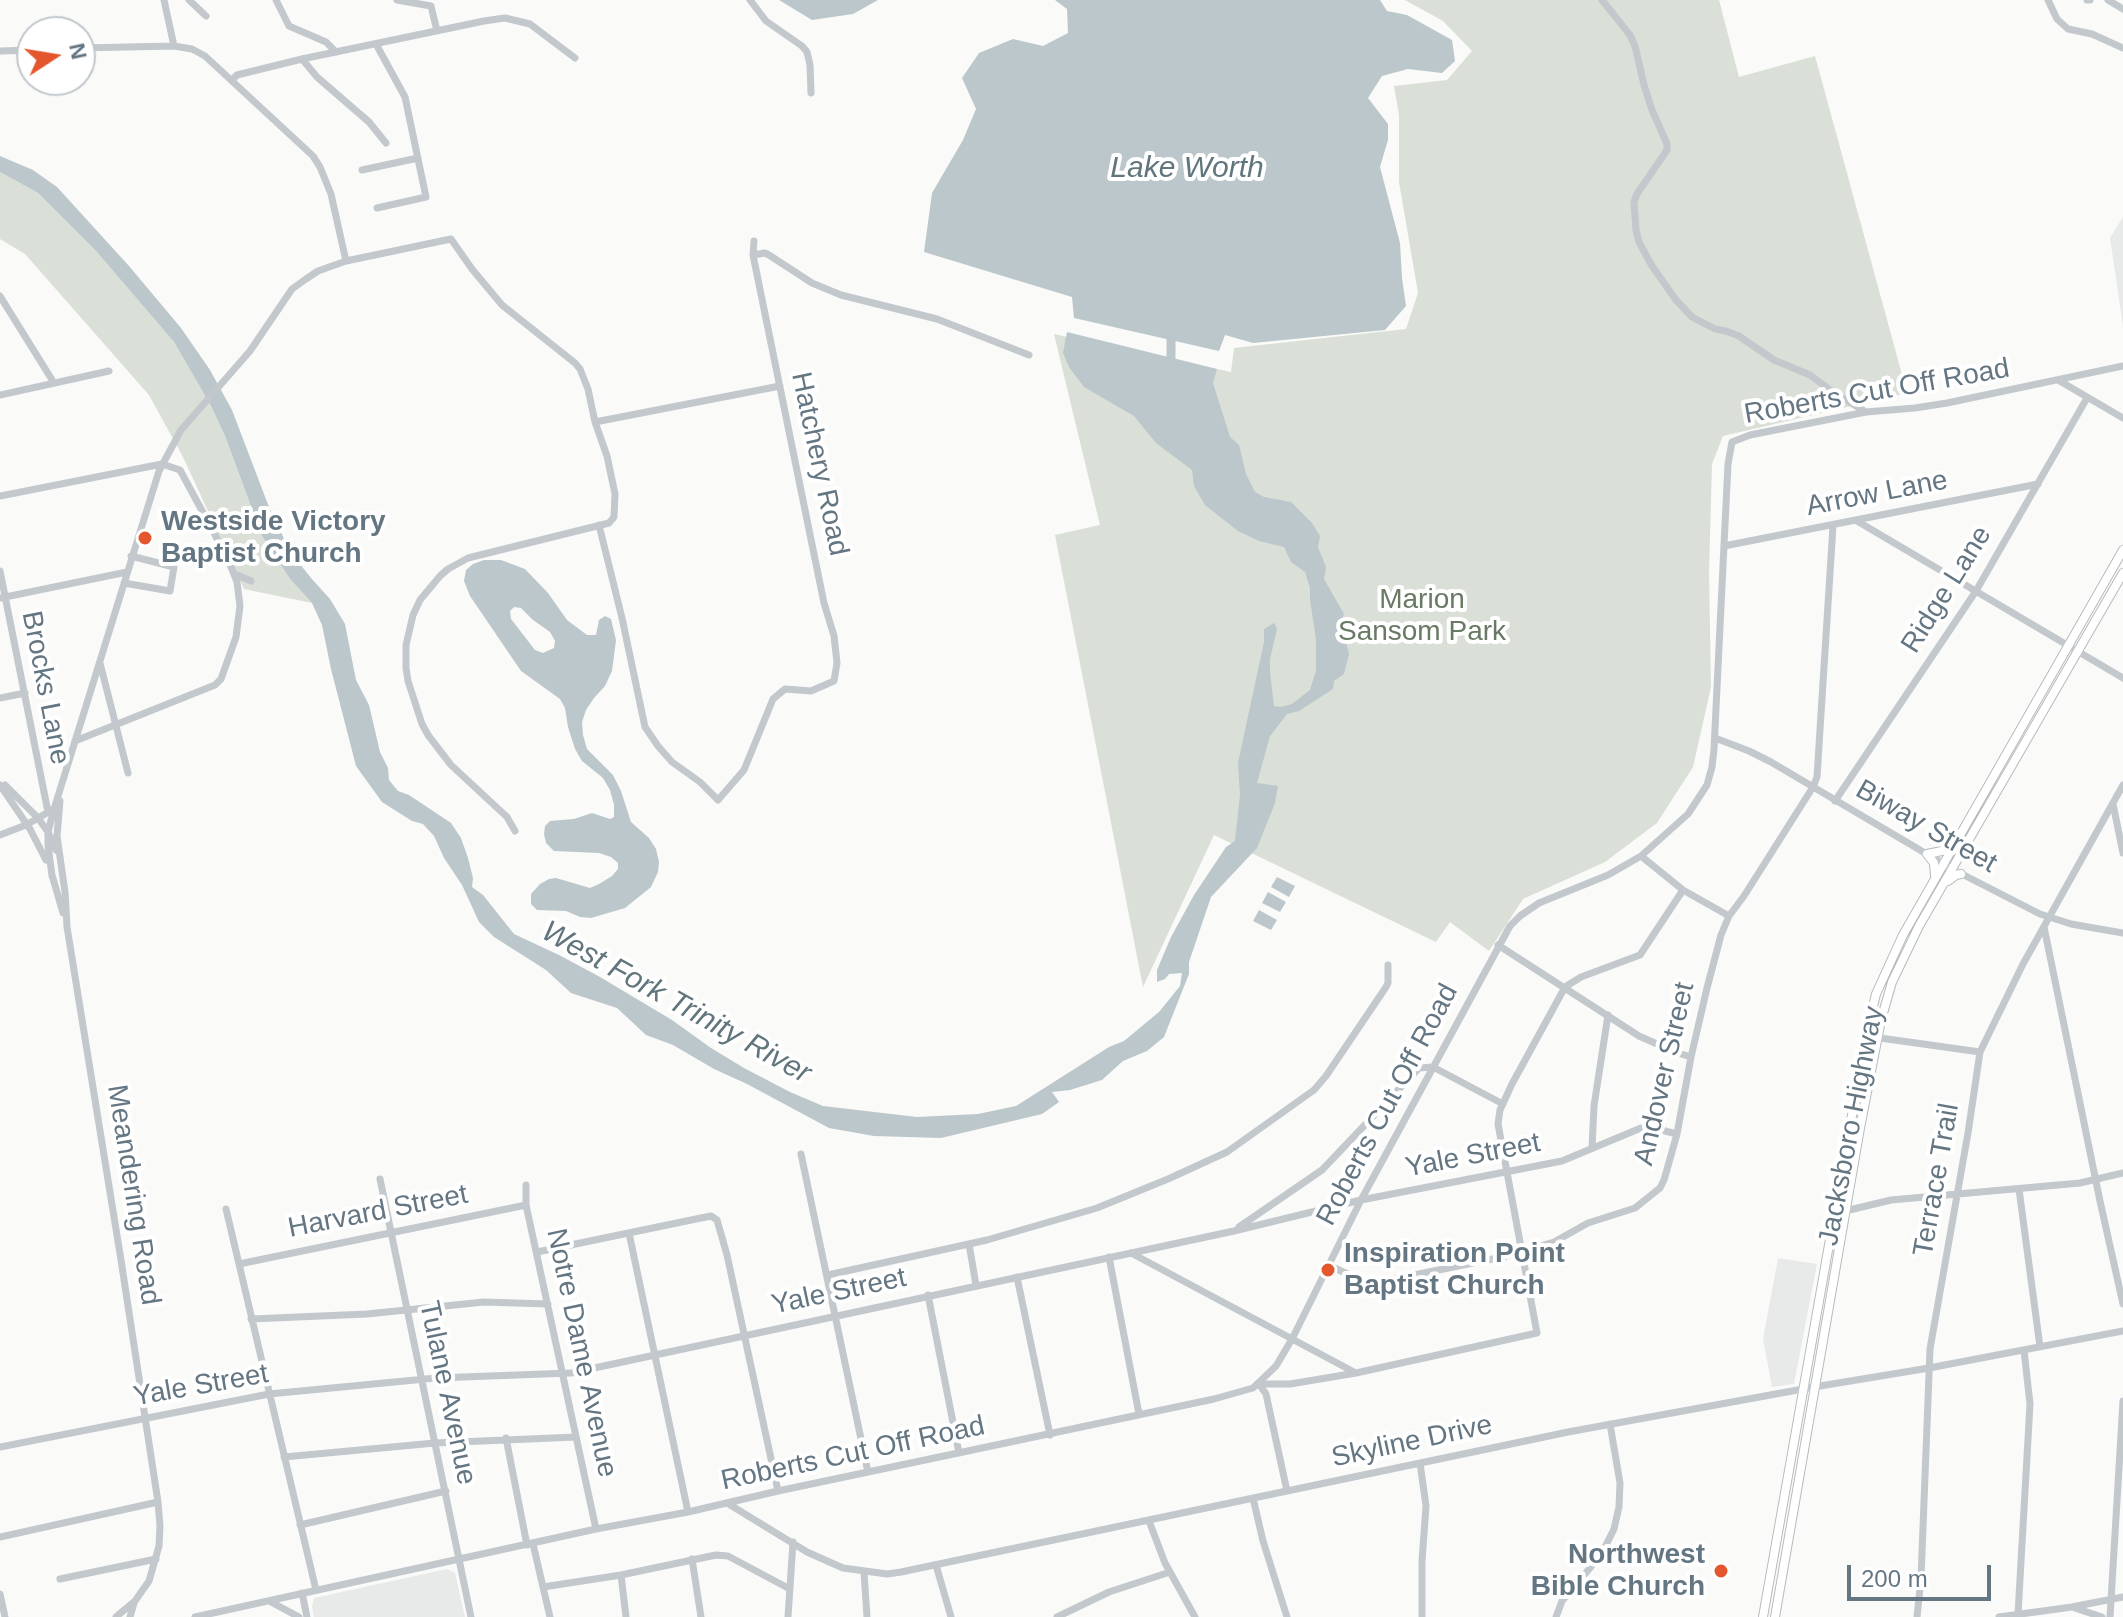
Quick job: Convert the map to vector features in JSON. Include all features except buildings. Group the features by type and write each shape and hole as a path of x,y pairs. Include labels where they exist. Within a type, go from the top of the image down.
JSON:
{"main road":[{"name":"Jacksboro Highway","path":"1763,1617 1835,1214 1882,1039 1885,1004 1892,982 1948,866 2123,550"},
{"name":"Jacksboro Highway","path":"1948,866 1956,844 2079,652 2123,573"},
{"path":"1956,844 1927,854 1934,863 1940,882 1961,874"},
{"name":"Jacksboro Highway","path":"1775,1617 1846,1211 1866,1036 1882,979 1903,935 1940,882"},
{"path":"1780,1520 1792,1523"}],"street":[{"path":"164,0 174,46"},
{"path":"189,0 206,16"},
{"path":"276,0 289,26 326,42 336,52"},
{"path":"397,0 431,6 437,31"},
{"path":"750,0 766,21 807,52 811,93"},
{"path":"1602,0 1635,46 1648,98 1667,144 1667,150 1634,202 1639,242 1652,266 1692,317 1715,329 1739,336 1774,360 1810,375 1866,412"},
{"path":"2048,0 2057,19 2068,29 2092,34 2123,48"},
{"path":"2108,0 2123,9"},
{"path":"232,80 237,75 302,59 505,18 530,24 575,58"},
{"path":"376,44 405,97 426,197 377,208"},
{"path":"96,48 174,46 192,49 205,56 305,147 320,167 331,194 346,261"},
{"path":"302,59 317,77 369,122 386,143"},
{"path":"362,170 418,158"},
{"name":"Meandering Road","path":"52,876 48,858 51,811 60,791 162,464 181,430 250,351 292,289 318,271 346,261 451,239 502,305 580,369 595,422"},
{"name":"Hatchery Road","path":"599,525 645,727 672,762 700,782 718,800 744,770 773,699 785,689 811,691 834,681 837,663 834,636 824,603 753,255 754,241"},
{"path":"753,255 765,253 812,283 833,292 937,319 1029,355"},
{"path":"0,296 54,383"},
{"name":"Roberts Cut Off Road","path":"195,1617 596,1529 1236,1395 1259,1384 1276,1366 1292,1339 1361,1200 1510,926 1533,907 1623,868 1641,856 1688,814 1702,795 1710,779 1715,738 1728,464 1732,442 1750,435 1866,412 1922,407 2123,366"},
{"path":"0,395 109,371"},
{"path":"2058,380 2123,418"},
{"path":"515,831 507,817 451,765 422,724 406,668 406,645 420,600 448,569 468,558 609,523 614,517 615,494 607,456 595,422 780,386"},
{"name":"Ridge Lane","path":"1835,801 1976,591 2087,398"},
{"path":"0,496 162,464 180,470 235,574 240,606 236,637 221,679 215,685 75,741"},
{"name":"Arrow Lane","path":"1724,546 2038,484"},
{"path":"1857,521 2123,678"},
{"path":"1813,787 1817,777 1821,728 1833,526"},
{"path":"124,583 170,591 174,567 131,556"},
{"name":"Brocks Lane","path":"0,571 3,598 51,811"},
{"path":"3,598 127,572"},
{"path":"235,574 251,581"},
{"path":"100,661 128,773"},
{"path":"0,698 25,693"},
{"name":"Biway Street","path":"1715,738 1771,762 1997,894 2071,924 2123,933"},
{"path":"0,783 38,818 48,832 59,860"},
{"path":"0,783 43,853 67,927"},
{"name":"Terrace Trail","path":"1917,1617 1930,1349 1980,1052 2049,917 2123,785"},
{"name":"Andover Street","path":"1328,1265 1367,1283 1523,1252 1554,1242 1588,1223 1624,1213 1645,1202 1660,1188 1677,1134 1713,961 1729,916 1813,787"},
{"name":"Meandering Road","path":"60,791 57,836 67,927 160,1526 156,1559 149,1581 135,1601 116,1617"},
{"path":"2113,804 2123,853"},
{"path":"0,835 51,811"},
{"path":"1641,856 1683,890 1729,916"},
{"path":"1259,1384 1290,1384 1356,1373 1537,1333 1498,1124 1504,1103 1565,987 1581,977 1640,955 1683,890"},
{"path":"2044,927 2123,1304"},
{"path":"1498,945 1653,1043 1691,1057"},
{"path":"828,1275 969,1244 1097,1208 1237,1146 1314,1090 1326,1076 1388,983 1388,965"},
{"path":"1592,1148 1600,1053 1608,1015"},
{"path":"1866,1036 1980,1052"},
{"path":"1234,1231 1322,1170 1419,1068 1433,1067 1504,1103"},
{"name":"Yale Street","path":"0,1447 269,1394 492,1374 563,1374 1234,1231 1361,1200 1562,1161 1641,1128 1677,1134"},
{"path":"801,1154 868,1472"},
{"path":"1835,1214 1891,1200 2019,1189 2096,1180 2123,1173"},
{"name":"Tulane Avenue","path":"380,1179 471,1617"},
{"name":"Notre Dame Avenue","path":"526,1185 526,1205 596,1529"},
{"path":"2019,1189 2040,1347"},
{"name":"Harvard Street","path":"239,1264 526,1205"},
{"path":"226,1209 316,1590"},
{"path":"537,1252 711,1216 714,1218 719,1223 778,1491"},
{"path":"629,1233 688,1512"},
{"path":"969,1244 976,1285"},
{"path":"1131,1253 1356,1373"},
{"path":"1109,1257 1139,1414"},
{"path":"1017,1277 1050,1435"},
{"path":"928,1295 959,1453"},
{"path":"251,1319 367,1314 484,1302 548,1304"},
{"name":"Skyline Drive","path":"727,1503 822,1560 864,1572 901,1572 1610,1424 2123,1331"},
{"path":"2018,1614 2030,1404 2024,1350"},
{"path":"1259,1384 1266,1394 1287,1491"},
{"path":"2110,1617 2123,1401"},
{"path":"1556,1617 1562,1601 1603,1551 1614,1529 1620,1483 1610,1424"},
{"path":"284,1457 506,1438 576,1437"},
{"path":"506,1438 550,1617"},
{"path":"1420,1463 1426,1506 1422,1617"},
{"path":"300,1525 446,1491"},
{"path":"1253,1498 1287,1617"},
{"path":"0,1537 158,1502"},
{"path":"1149,1521 1156,1544 1195,1617"},
{"path":"788,1617 793,1542"},
{"path":"543,1587 716,1555 728,1556 788,1588"},
{"path":"60,1579 156,1559"},
{"path":"692,1559 701,1617"},
{"path":"936,1565 951,1617"},
{"path":"864,1572 867,1617"},
{"path":"1057,1617 1109,1592 1170,1572"},
{"path":"621,1575 626,1617"},
{"path":"302,1593 307,1617"},
{"path":"0,1594 5,1617"},
{"path":"1999,1617 2049,1614 2123,1597"},
{"name":"Meandering Road","path":"130,1617 135,1601"},
{"path":"269,1601 299,1617"},
{"path":"2072,1607 2102,1617"}],"shaded area":[{"path":"2123,217 2123,326 2110,238"},
{"path":"1778,1258 1817,1264 1794,1384 1772,1387 1763,1339"},
{"path":"447,1569 455,1573 465,1617 314,1617 314,1598"}],"green space":[{"name":"Marion Sansom Park","path":"1405,0 1719,0 1739,77 1815,56 1907,393 1723,436 1712,464 1709,572 1711,687 1693,767 1657,823 1605,862 1523,899 1489,951 1450,922 1436,942 1214,835 1143,987 1055,535 1100,525 1054,334 1231,372 1234,348 1406,329 1418,293 1399,182 1399,115 1394,86 1447,80 1472,51 1443,21"},
{"path":"0,172 38,193 96,251 174,342 225,436 262,536 290,579 312,603 244,589 183,457 149,395 25,254 0,239"}],"water":[{"path":"779,0 878,0 853,14 812,20"},
{"name":"Lake Worth","path":"1055,0 1380,0 1387,11 1407,15 1452,40 1455,61 1442,73 1408,69 1382,76 1368,98 1388,124 1388,140 1380,167 1400,243 1406,306 1385,330 1253,343 1225,335 1219,351 1074,318 1072,297 924,252 932,193 963,140 976,109 962,78 979,53 1013,39 1043,46 1068,33 1067,9"},
{"path":"0,156 33,170 57,187 181,328 210,370 232,410 272,515 292,554 330,599 345,624 356,680 369,705 389,780 398,791 451,823 461,838 468,858 472,887 483,895 514,934 600,977 744,1068 823,1106 917,1117 978,1114 1016,1106 1109,1047 1124,1041 1159,1012 1180,986 1182,973 1169,974 1157,982 1157,970 1194,895 1226,847 1235,841 1240,795 1238,763 1264,642 1264,629 1274,623 1277,629 1270,659 1274,706 1292,704 1310,690 1316,671 1316,639 1310,588 1305,572 1291,562 1284,547 1259,541 1238,531 1205,505 1194,486 1192,470 1156,443 1134,416 1084,387 1063,353 1067,332 1217,369 1213,383 1230,437 1239,445 1246,474 1255,492 1264,497 1291,502 1320,536 1318,547 1326,567 1324,579 1344,614 1341,622 1349,654 1344,674 1334,681 1333,689 1299,711 1287,714 1270,736 1257,783 1278,786 1275,803 1257,848 1211,897 1189,962 1189,974 1164,1037 1147,1051 1123,1061 1102,1080 1052,1092 1059,1102 1042,1114 941,1138 874,1136 829,1128 673,1045 646,1035 617,1008 571,993 546,970 494,937 479,922 434,836 423,824 412,821 382,802 356,766 322,625 312,603 290,579 262,536 225,436 174,342 96,251 38,193 0,172"},
{"path":"484,560 501,560 525,569 548,593 567,620 587,635 596,635 599,620 605,616 611,619 616,640 612,671 605,686 586,710 582,722 583,735 587,749 613,775 631,822 649,838 659,862 651,887 625,908 591,918 566,911 537,910 531,904 531,894 549,879 556,878 590,888 612,876 618,869 618,863 611,857 599,853 554,851 546,843 544,834 545,826 550,821 574,819 592,813 610,819 614,817 614,805 603,778 582,761 575,749 560,699 521,671 470,596 464,581 466,570","holes":["514,607 521,608 550,632 555,641 554,648 543,653 535,650 511,619 510,611"]},
{"path":"1277,877 1295,886 1289,897 1271,887"},
{"path":"1268,892 1286,902 1280,912 1262,903"},
{"path":"1259,910 1277,920 1271,930 1253,921"}],"waterway":[{"name":"West Fork Trinity River","path":"1171,330 1171,367"}],"place":[{"name":"Westside Victory Baptist Church","path":"145,538"},
{"name":"Inspiration Point Baptist Church","path":"1328,1270"},
{"name":"Northwest Bible Church","path":"1721,1571"}]}
